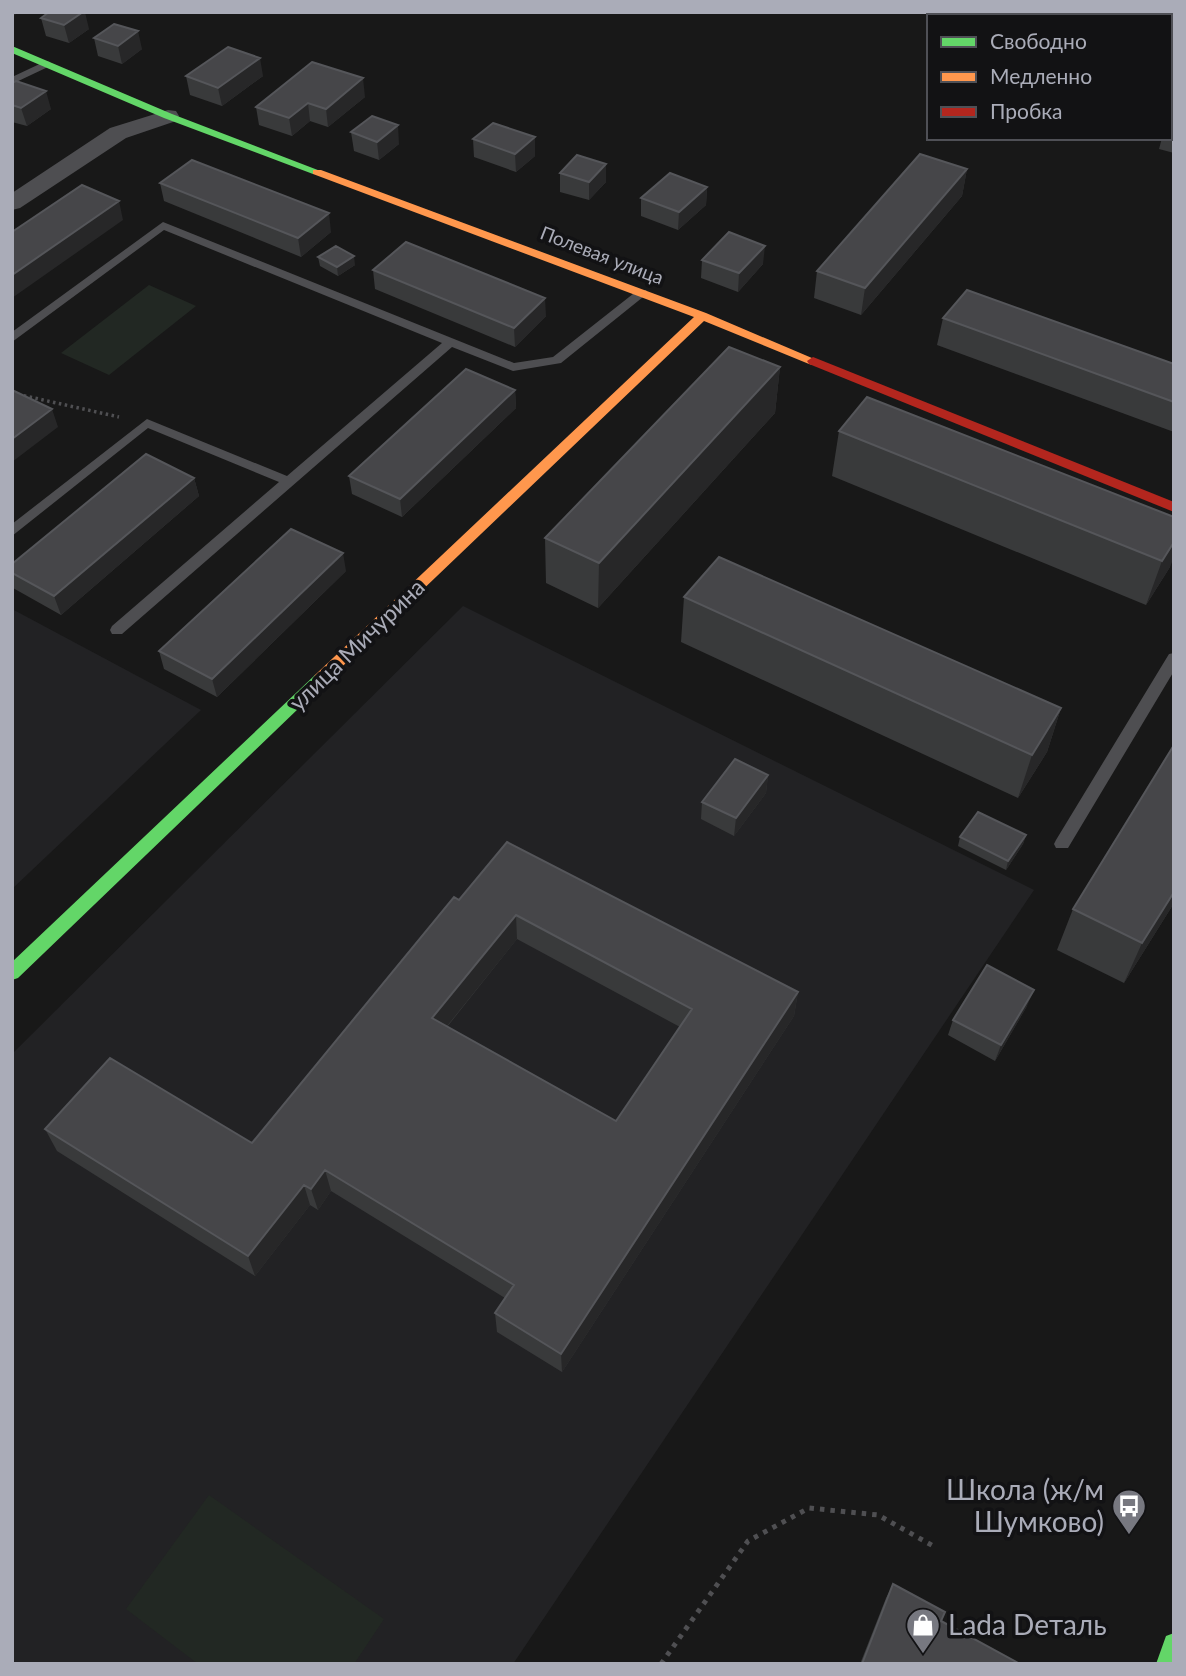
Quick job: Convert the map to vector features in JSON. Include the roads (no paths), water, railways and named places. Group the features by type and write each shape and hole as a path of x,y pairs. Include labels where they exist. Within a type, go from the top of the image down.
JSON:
{"street":[{"name":"Полевая улица","path":"12,49 168,116 702,316 1174,507"},
{"path":"12,203 118,133 168,116"},
{"name":"улица Мичурина","path":"12,973 702,316"},
{"path":"1167,1664 1174,1644"}],"lane":[{"path":"12,80 46,64"},
{"path":"12,338 163,225 513,367 557,360 642,293"},
{"path":"117,630 451,341"},
{"path":"12,531 147,423 288,481"},
{"path":"1062,844 1174,658"}],"place":[{"name":"Школа (ж/м Шумково)","path":"1129,1536"},
{"name":"Lada Dеталь","path":"923,1655"}]}
